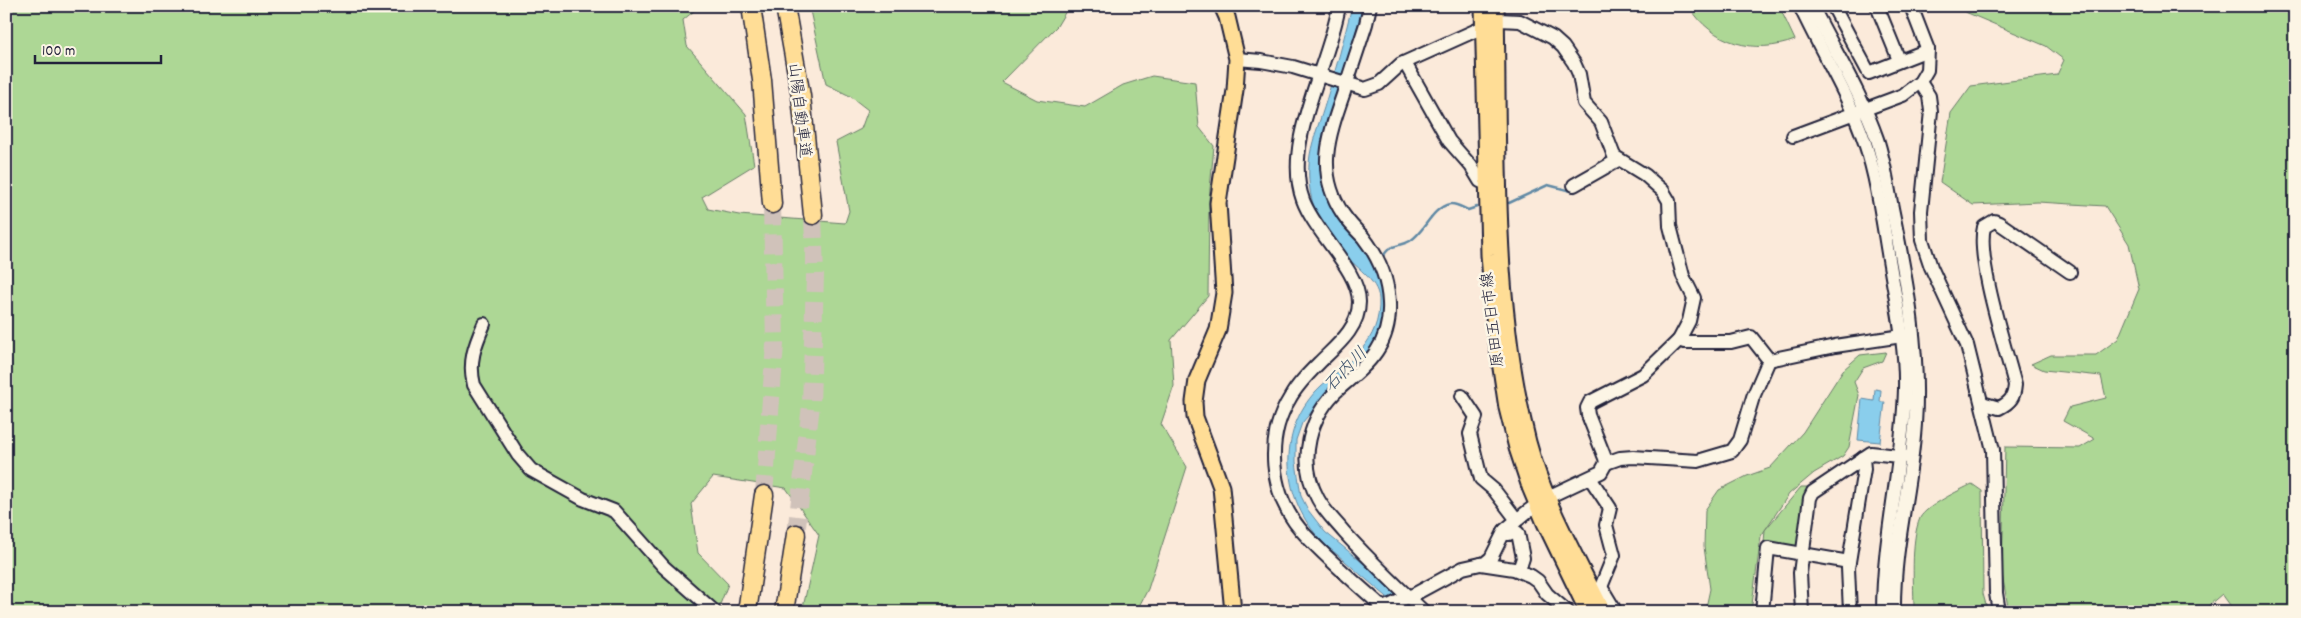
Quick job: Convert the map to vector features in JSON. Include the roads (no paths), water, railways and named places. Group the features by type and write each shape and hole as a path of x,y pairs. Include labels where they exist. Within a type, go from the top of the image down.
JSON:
{"highway":[{"path":"751,6 762,80 772,204"},
{"name":"山陽自動車道","path":"785,6 801,96 813,215"},
{"path":"747,612 764,495"},
{"path":"784,612 796,534"}],"main road":[{"path":"1222,6 1227,17 1237,59 1235,90 1218,203 1224,293 1222,317 1197,380 1194,402 1195,417 1221,487 1233,612"},
{"name":"原田五日市線","path":"1483,6 1492,18 1501,254 1507,320 1526,434 1542,501 1597,590 1603,612"},
{"name":"原田五日市線","path":"1492,18 1489,255 1497,344 1507,408 1517,448 1542,501 1588,612"}],"street":[{"path":"1339,6 1321,76 1298,146 1297,173 1299,187 1308,213 1354,281 1358,296 1358,310 1350,331 1307,375 1288,399 1274,443 1275,473 1284,502 1300,528 1383,610 1463,568 1481,564 1491,558 1504,531 1517,520 1542,501 1601,472 1606,463 1620,458 1633,457 1698,462 1732,451 1740,440 1751,403 1769,360"},
{"path":"1370,6 1366,24 1345,83 1326,155 1328,181 1337,205 1377,258 1386,283 1390,312 1385,335 1375,355 1359,372 1332,395 1318,415 1309,438 1308,463 1312,487 1324,509 1359,550 1407,598 1424,612"},
{"path":"1800,6 1858,111 1877,140 1898,235 1915,347 1917,389 1885,554 1883,612"},
{"path":"1812,6 1858,111 1873,175 1902,336 1905,388 1905,457 1896,555 1894,612"},
{"path":"1833,6 1869,73 1928,50"},
{"path":"1877,6 1899,60"},
{"path":"1793,136 1903,95 1920,82 1927,70 1928,50 1911,6"},
{"path":"1237,59 1261,61 1365,89 1370,88 1405,63 1492,18 1520,21 1558,42 1577,68 1584,103 1601,122 1612,153 1618,160 1645,176 1662,191 1669,201 1670,226 1683,276 1694,298 1688,325 1679,340 1643,375 1590,402 1587,408 1588,415 1606,463"},
{"path":"1405,63 1449,141 1471,166 1480,181 1489,185"},
{"path":"1920,82 1929,96 1931,111 1921,210 1922,240 1931,267 1967,345 1994,450 1996,593 2000,612"},
{"path":"1574,185 1618,160"},
{"path":"1982,403 1999,408 2008,404 2014,396 2015,385 1989,286 1982,236 1984,227 1994,221 1999,223 2070,272"},
{"path":"484,324 472,356 471,373 474,385 518,455 531,470 584,499 614,511 664,567 715,612"},
{"path":"1769,360 1842,345 1902,336"},
{"path":"1679,340 1731,342 1751,337 1769,360"},
{"path":"1462,396 1476,417 1470,434 1481,479 1494,490 1517,520"},
{"path":"1802,612 1800,573 1810,498 1813,492 1873,452 1905,457"},
{"path":"1850,612 1849,562 1864,469 1862,458"},
{"path":"1590,478 1610,508 1606,525 1613,544 1614,554 1597,590 1616,612"},
{"path":"1504,531 1510,534 1516,531 1518,533 1523,558 1519,570"},
{"path":"1762,612 1768,548 1849,562"},
{"path":"1481,564 1519,570 1535,578 1547,594 1568,612"}],"water":[{"name":"石内川","path":"1352,6 1363,6 1336,103 1326,193 1333,209 1374,264 1385,295 1382,329 1365,356 1326,395 1302,423 1296,440 1296,462 1301,496 1308,510 1325,532 1385,581 1417,612 1405,612 1322,541 1306,521 1297,502 1291,482 1289,461 1291,441 1297,421 1307,403 1321,386 1361,350 1375,328 1378,314 1378,292 1370,279 1342,252 1321,221 1311,198 1309,180 1311,148 1333,78"},
{"path":"1875,389 1881,390 1880,402 1885,402 1880,442 1858,440 1862,399 1874,401"}],"waterway":[{"path":"1509,203 1548,185 1575,192"},
{"path":"1382,258 1392,247 1406,243 1415,237 1443,206 1455,204 1468,210 1477,207"}],"tunnel":[{"path":"764,495 775,344 772,204"},
{"path":"796,534 811,405 815,276 813,215"}]}
